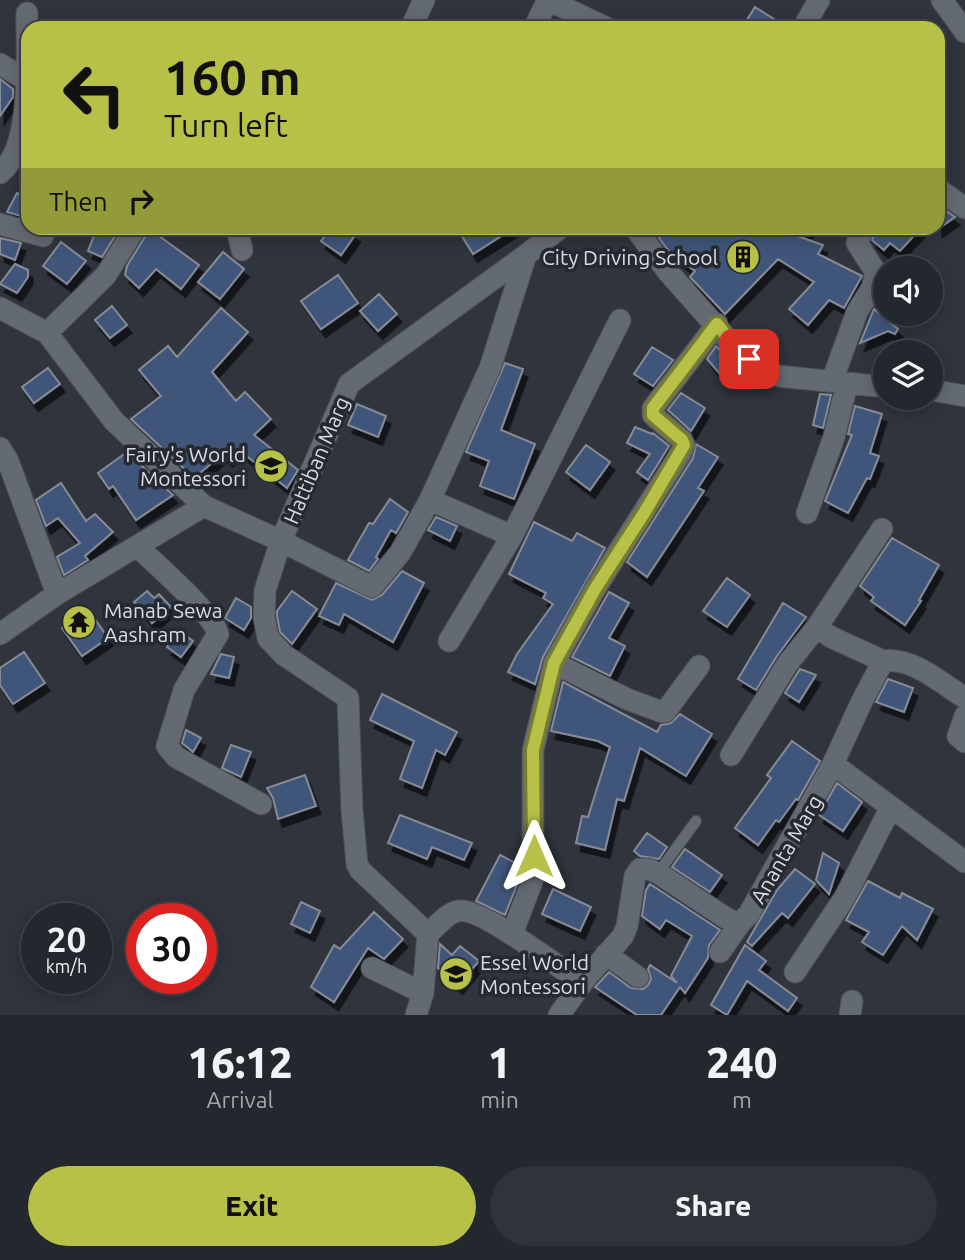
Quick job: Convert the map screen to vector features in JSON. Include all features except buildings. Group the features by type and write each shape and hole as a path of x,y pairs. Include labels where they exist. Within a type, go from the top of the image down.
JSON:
{"street":[{"path":"414,21 424,0"},
{"path":"538,21 548,0 592,21"},
{"path":"807,21 819,0"},
{"path":"942,0 965,32"},
{"path":"27,13 27,21"},
{"path":"0,64 21,77"},
{"path":"0,173 10,165 19,139 21,122"},
{"path":"945,194 965,208"},
{"path":"0,224 21,230"},
{"path":"0,308 47,333 106,275 131,235"},
{"path":"240,235 242,250"},
{"name":"Hattiban Marg","path":"47,333 114,421 204,506 281,541 349,384 527,255 545,235"},
{"path":"640,235 669,273 717,324 737,350 760,368 778,376 873,386"},
{"path":"807,513 834,437 839,383 857,312 872,288 875,277 875,271 857,243 860,235"},
{"path":"428,934 360,870 357,864 348,698 284,655 268,638 264,617 265,590 281,541 372,587 400,553 429,500 490,368 527,255"},
{"path":"449,641 512,536 620,320"},
{"path":"512,934 533,879 533,750 554,663 595,589 684,445 682,440 653,415 653,408 717,324"},
{"path":"943,392 965,396"},
{"path":"0,448 8,461 57,594"},
{"path":"429,500 512,536"},
{"path":"0,635 57,594 204,506"},
{"path":"731,755 788,663 817,626 882,529"},
{"path":"137,546 217,627 218,634 184,690 167,746 176,757 261,804"},
{"path":"817,626 831,637 883,661 896,659 912,664 965,698"},
{"name":"Ananta Marg","path":"658,873 726,918 741,922 749,914 833,764 883,661"},
{"path":"554,663 627,699 662,712 665,712 699,666"},
{"path":"965,716 958,736 965,742"},
{"path":"833,764 965,862"},
{"path":"795,972 845,897 891,807"},
{"path":"559,1015 625,932 636,872 645,868 658,873"},
{"path":"416,1015 423,993 428,934 455,911 466,910 512,934 575,978 585,979"},
{"path":"720,952 741,922"},
{"path":"606,954 638,977"},
{"path":"372,968 423,993"}],"lane":[{"path":"658,873 696,821"}],"place":[{"name":"City Driving School","path":"743,257"},
{"name":"Fairy's World Montessori","path":"271,466"},
{"name":"Manab Sewa Aashram","path":"79,622"},
{"name":"Essel World Montessori","path":"456,974"}],"route":[{"path":"534,856 533,750 554,663 595,589 684,445 682,440 653,415 653,408 717,324 737,350 749,359"}]}
